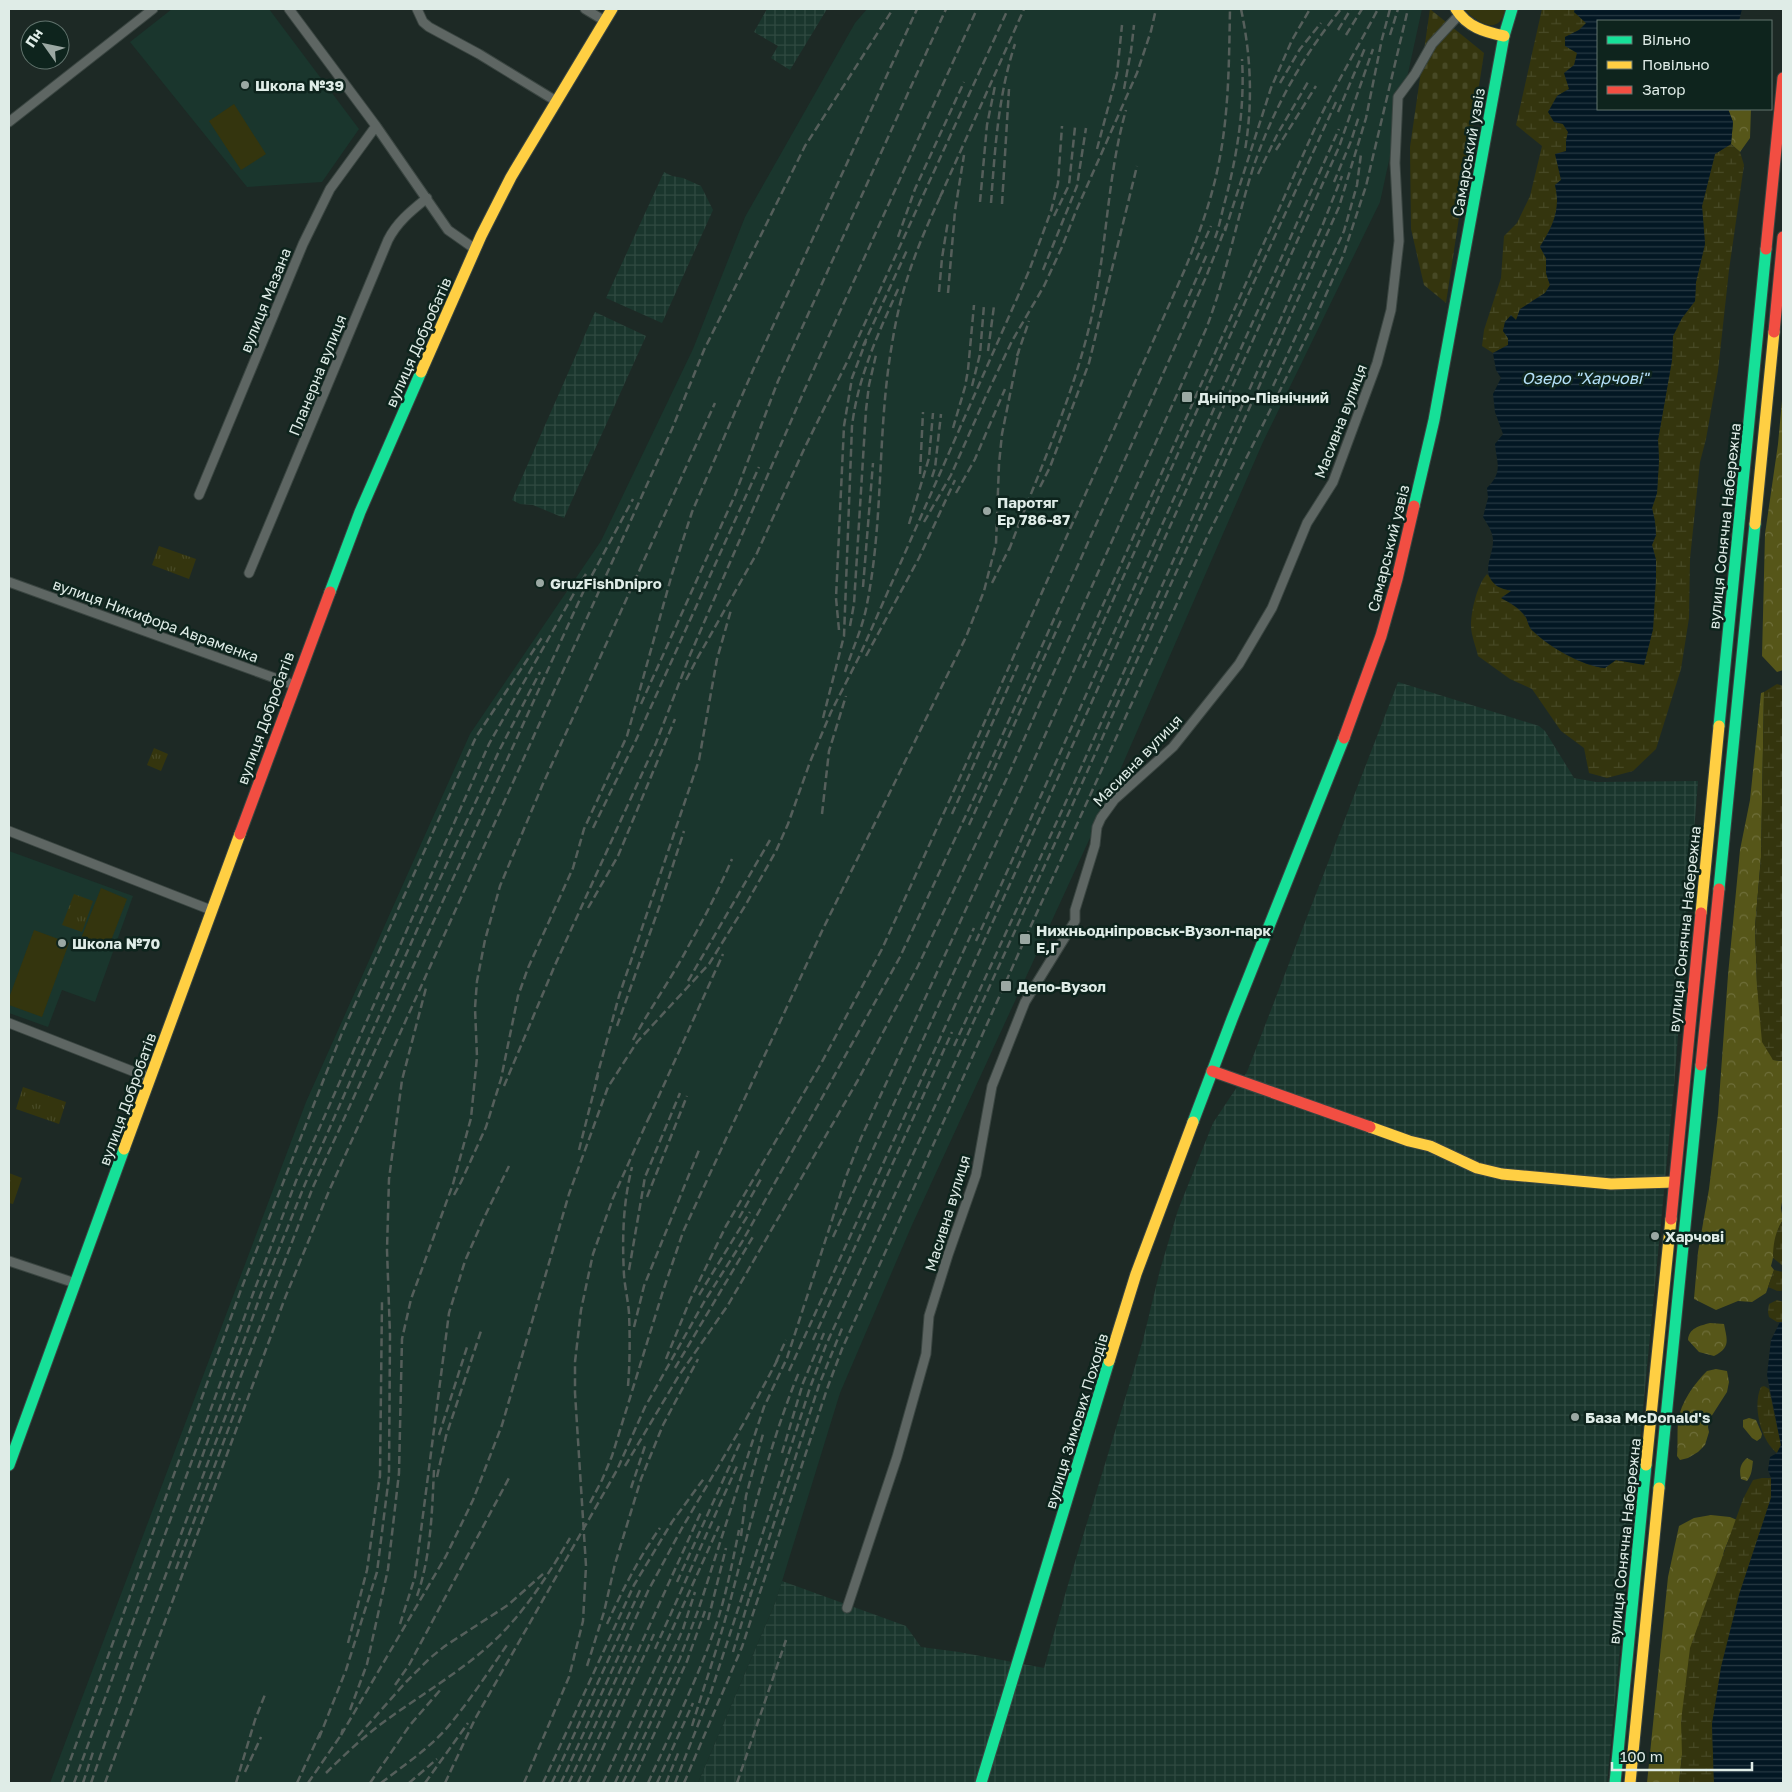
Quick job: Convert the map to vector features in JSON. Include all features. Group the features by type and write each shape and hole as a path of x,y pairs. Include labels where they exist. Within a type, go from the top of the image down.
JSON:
{"main road":[{"name":"вулиця Добробатів","path":"9,1465 294,684 360,512 475,249 511,177 612,9"},
{"name":"Самарський узвіз","path":"1212,1071 1347,731 1378,644 1391,598 1416,503 1434,420 1504,36 1512,9"},
{"path":"1457,12 1482,32 1504,36"},
{"name":"вулиця Сонячна Набережна","path":"1615,1783 1783,78"},
{"name":"вулиця Сонячна Набережна","path":"1630,1783 1783,238"},
{"path":"1212,1071 1409,1141 1421,1142 1477,1168 1499,1174 1600,1185 1641,1186 1674,1182"},
{"name":"вулиця Зимових Походів","path":"980,1783 1136,1274 1212,1071"}],"street":[{"path":"9,122 153,9"},
{"path":"289,9 376,126 448,230 475,249"},
{"path":"417,9 423,22 429,26 556,100"},
{"path":"585,9 604,21"},
{"name":"Масивна вулиця","path":"847,1608 900,1448 926,1354 929,1316 976,1175 992,1086 1025,1002 1074,921 1075,910 1095,845 1097,826 1114,800 1173,747 1239,664 1272,608 1306,523 1333,482 1377,363 1391,310 1399,241 1395,163 1398,97 1432,44 1457,12"},
{"name":"вулиця Мазана","path":"199,495 318,212 330,189 376,126"},
{"name":"Планерна вулиця","path":"250,573 394,227 426,198"},
{"name":"вулиця Никифора Авраменка","path":"9,582 294,684"},
{"path":"9,831 211,910"},
{"path":"9,1024 150,1078"},
{"path":"9,1261 75,1283"}],"shaded area":[{"name":"Школа №39","path":"172,9 269,9 359,129 322,182 247,187 130,42"},
{"path":"767,9 827,9 790,70 771,58 778,46 754,32"},
{"path":"867,9 1422,9 1380,202 1263,442 1101,814 912,1225 840,1393 776,1601 698,1783 50,1783 306,1102 470,734 601,541 693,349 745,217 855,23"},
{"path":"664,172 701,186 713,210 662,323 606,298"},
{"path":"595,312 646,336 564,518 533,505 520,504 512,500"},
{"path":"1398,682 1539,726 1545,731 1574,778 1596,782 1698,781 1674,1087 1607,1783 698,1783 776,1601 782,1581 906,1626 921,1647 1044,1668 1143,1340 1160,1270 1178,1210 1213,1123 1247,1072"},
{"name":"Школа №70","path":"9,851 133,896 95,1002 62,990 48,1027 9,1013"}],"green space":[{"path":"1430,9 1484,53 1446,303 1424,285 1411,229 1410,147"},
{"path":"1464,9 1506,9 1503,18 1498,23 1488,25 1475,19"},
{"path":"1542,9 1575,9 1574,12 1587,23 1579,30 1565,37 1578,53 1569,89 1557,96 1563,124 1568,132 1566,141 1567,151 1561,180 1555,185 1557,202 1555,217 1540,246 1546,258 1546,273 1550,285 1545,293 1532,301 1516,320 1511,316 1505,322 1503,331 1508,338 1508,345 1493,353 1482,346 1484,330 1501,278 1504,236 1517,223 1530,196 1542,146 1516,125"},
{"path":"234,104 266,154 241,170 209,121"},
{"path":"1728,110 1751,110 1750,138 1740,152 1731,144 1733,122"},
{"path":"1731,144 1740,152 1744,165 1729,270 1718,371 1700,462 1690,559 1689,618 1681,669 1656,749 1633,771 1607,778 1589,773 1584,748 1561,731 1532,689 1510,679 1478,656 1471,630 1473,606 1480,585 1487,574 1497,586 1512,591 1502,598 1521,612 1532,630 1566,655 1586,664 1605,668 1615,660 1644,664 1653,629 1656,560 1652,545 1656,535 1652,508 1657,493 1658,440 1672,360 1673,336 1682,318 1695,301 1696,282 1705,244 1702,206 1715,154"},
{"path":"1783,390 1783,670 1777,672 1762,656 1765,534 1778,444"},
{"path":"159,546 196,559 189,579 152,565"},
{"path":"1777,684 1783,686 1783,1061 1773,1060 1762,1042 1757,986 1755,927 1761,857 1764,692"},
{"path":"1764,692 1761,857 1755,927 1757,986 1773,1060 1783,1061 1783,1196 1781,1208 1783,1220 1776,1237 1771,1266 1774,1270 1766,1293 1752,1302 1738,1301 1716,1310 1694,1299 1698,1252 1709,1189 1718,1114 1728,975 1740,850 1750,800 1761,693"},
{"path":"154,748 168,754 161,771 147,765"},
{"path":"101,888 127,899 107,951 80,941"},
{"path":"74,894 93,901 82,932 62,925"},
{"path":"34,930 69,943 42,1017 9,1005 9,998"},
{"path":"23,1087 66,1102 59,1124 16,1109"},
{"path":"9,1173 22,1178 13,1204 9,1203"},
{"path":"1783,1220 1783,1266 1773,1258 1773,1248 1778,1229"},
{"path":"1774,1270 1783,1272 1783,1290 1781,1291 1768,1287"},
{"path":"1777,1300 1783,1302 1783,1322 1777,1322 1769,1317 1769,1304"},
{"path":"1710,1323 1724,1324 1727,1339 1723,1349 1714,1356 1699,1352 1688,1340 1692,1330"},
{"path":"1716,1369 1727,1371 1729,1382 1727,1392 1709,1420 1709,1432 1705,1445 1688,1458 1680,1460 1677,1456 1678,1421 1682,1407 1702,1376 1707,1371"},
{"path":"1764,1386 1769,1389 1781,1445 1777,1453 1766,1440 1758,1413 1758,1395 1761,1387"},
{"path":"1749,1418 1756,1420 1762,1434 1761,1438 1757,1441 1743,1427 1743,1420"},
{"path":"1747,1458 1753,1461 1751,1474 1747,1481 1741,1479 1740,1473 1741,1465"},
{"path":"1771,1478 1771,1498 1739,1595 1712,1724 1714,1783 1679,1783 1682,1755 1681,1721 1690,1648 1743,1499 1753,1480"},
{"path":"1711,1515 1730,1517 1737,1520 1724,1551 1682,1755 1679,1783 1647,1783 1668,1577 1679,1526 1694,1518"}],"water":[{"name":"Озеро \"Харчові\"","path":"1575,9 1742,9 1739,20 1597,20 1597,110 1728,110 1733,122 1731,144 1715,154 1702,206 1705,244 1696,282 1695,301 1682,318 1673,336 1672,360 1658,440 1657,493 1652,508 1656,535 1652,545 1656,560 1656,576 1653,629 1644,665 1616,660 1605,668 1587,664 1567,655 1540,637 1532,630 1521,611 1501,598 1511,591 1497,586 1492,581 1488,569 1493,539 1483,517 1488,498 1487,488 1495,477 1498,468 1495,444 1503,434 1495,412 1493,394 1501,378 1496,370 1493,353 1508,345 1508,338 1503,331 1505,322 1511,315 1516,320 1520,309 1545,293 1550,285 1546,273 1546,258 1540,247 1555,217 1557,194 1555,185 1561,180 1555,154 1566,151 1568,132 1563,124 1554,122 1548,112 1557,96 1569,89 1564,73 1574,65 1577,53 1565,46 1565,37 1579,30 1586,23 1574,12"},
{"path":"1780,1322 1783,1322 1783,1783 1714,1783 1712,1724 1721,1667 1739,1595 1771,1498 1771,1478 1768,1470 1770,1457 1777,1453 1781,1445 1767,1375 1771,1340"}],"railway":[{"path":"105,1783 285,1298 329,1191 672,429 704,350 805,146 893,9"},
{"path":"454,1195 486,1127 501,1079 518,996 528,968 573,868 584,829 627,736 672,574 692,512 753,370 917,9"},
{"path":"641,704 735,495 778,381 946,9"},
{"path":"504,1086 555,965 656,743 690,655 804,391 977,9"},
{"path":"686,680 757,553 805,447 849,358 1008,9"},
{"path":"940,197 1024,9"},
{"path":"924,522 951,475 1012,341 1044,286 1062,247 1137,73 1156,9"},
{"path":"666,1359 690,1300 726,1226 823,1060 882,949 1185,269 1209,203 1222,143 1228,86 1230,9"},
{"path":"1241,9 1250,79 1248,132 1245,150"},
{"path":"1225,231 1271,88 1292,40 1310,9"},
{"path":"625,1466 678,1377 728,1305 858,1080 918,966 1006,780 1206,329 1253,168 1279,104 1301,65 1341,9"},
{"path":"1338,30 1351,9"},
{"path":"1346,35 1362,9"},
{"path":"623,1783 680,1658 699,1608 764,1407 787,1358 847,1174 861,1138 1022,787 1315,128 1378,9"},
{"path":"675,1783 711,1692 811,1385 826,1345 1071,808 1339,207 1366,118 1390,9"},
{"path":"1390,35 1398,9"},
{"path":"684,1783 742,1647 842,1349 1208,535 1313,324 1343,256 1366,186 1408,9"},
{"path":"1280,83 1300,49 1321,23"},
{"path":"1097,149 1117,74 1122,25"},
{"path":"1124,89 1134,25"},
{"path":"991,203 1001,103 1015,44"},
{"path":"1338,112 1365,48"},
{"path":"789,1371 1049,798 1339,147 1373,49"},
{"path":"1215,238 1229,187 1239,132 1243,77 1242,59"},
{"path":"898,237 915,189 964,82"},
{"path":"1258,174 1278,133 1308,82"},
{"path":"980,202 987,125 995,86"},
{"path":"1276,150 1316,86"},
{"path":"1002,204 1009,89"},
{"path":"1083,668 1336,102"},
{"path":"1009,550 1076,375 1092,315 1115,161 1126,110"},
{"path":"1334,182 1359,116"},
{"path":"341,1735 446,1556 473,1500 502,1425 569,1194 608,1087 637,1042 709,964 776,851 831,712 860,655 1029,271 1051,211 1058,183 1062,126"},
{"path":"1054,216 1069,185 1075,127"},
{"path":"1043,270 1077,186 1086,128"},
{"path":"976,941 1339,129"},
{"path":"1273,386 1344,231 1357,185 1361,154"},
{"path":"948,293 955,211 964,155"},
{"path":"1040,487 1050,467 1089,363 1137,166"},
{"path":"954,1046 1064,806 1323,224 1342,176"},
{"path":"845,672 863,621 872,572 887,376 900,303 911,266 943,191"},
{"path":"939,292 948,221"},
{"path":"1196,260 1211,226"},
{"path":"445,1783 475,1719 617,1470 645,1407 704,1302 742,1242 900,957 986,772 1206,277 1226,226"},
{"path":"863,346 908,248"},
{"path":"1184,307 1207,254"},
{"path":"823,718 844,636 852,426 855,408 870,355 899,287"},
{"path":"953,428 968,370 974,305"},
{"path":"972,386 980,354 984,305"},
{"path":"988,351 994,306"},
{"path":"1017,356 1029,321"},
{"path":"839,630 836,598 844,426 852,378 866,341"},
{"path":"590,1503 612,1456 683,1232 822,931 966,637 984,591 996,544 1002,434 1019,350"},
{"path":"850,626 854,604 866,410 869,385 876,355"},
{"path":"956,493 975,459 1005,389"},
{"path":"350,1710 367,1664 388,1569 399,1473 402,1339 411,1299 453,1184 471,1118 477,1057 475,1008 477,981 485,940 500,886 542,786 715,403"},
{"path":"920,474 923,412"},
{"path":"909,524 929,458 933,413"},
{"path":"932,477 935,468 941,414"},
{"path":"863,587 873,463"},
{"path":"593,828 636,740 759,467"},
{"path":"866,656 919,558 955,480"},
{"path":"91,1783 136,1654 313,1187 585,588 633,499"},
{"path":"992,583 1011,545"},
{"path":"74,1783 296,1181 489,744 586,574"},
{"path":"596,1080 619,996 699,760 717,659 731,610"},
{"path":"969,825 1062,618"},
{"path":"62,1783 242,1287 342,1033 476,737 543,636"},
{"path":"952,814 1018,665"},
{"path":"198,1468 261,1294 305,1184 427,907 500,749 540,672"},
{"path":"822,814 829,751 846,696"},
{"path":"588,908 618,856 675,719"},
{"path":"617,1026 684,831"},
{"path":"688,981 770,840"},
{"path":"633,1040 712,903 732,859"},
{"path":"833,1237 974,928"},
{"path":"648,1120 723,954"},
{"path":"319,1738 346,1670 377,1572 389,1476 390,1335 387,1250 389,1179 402,1080 426,988"},
{"path":"813,1340 952,1032"},
{"path":"579,1150 598,1075"},
{"path":"629,1270 645,1177 680,1093"},
{"path":"647,1197 687,1096"},
{"path":"524,1783 569,1677 583,1621 586,1566 575,1393 575,1362 581,1310 593,1254 613,1198 650,1115"},
{"path":"634,1327 644,1286 699,1150"},
{"path":"400,1624 415,1577 449,1313 465,1261 509,1166"},
{"path":"628,1386 629,1308 624,1275 623,1234 625,1207 632,1167"},
{"path":"739,1218 761,1179"},
{"path":"699,1295 750,1212"},
{"path":"675,1368 754,1235"},
{"path":"348,1643 367,1570 380,1476 382,1301"},
{"path":"750,1597 819,1385 843,1326"},
{"path":"437,1477 446,1436 482,1328"},
{"path":"782,1453 803,1383 824,1333"},
{"path":"776,1362 786,1340"},
{"path":"439,1435 468,1344"},
{"path":"561,1783 648,1591 682,1528 745,1421 779,1357"},
{"path":"587,1666 641,1479 663,1425 698,1359"},
{"path":"692,1726 727,1614 753,1512 779,1427 799,1372"},
{"path":"176,1569 240,1398"},
{"path":"741,1536 746,1496 763,1434"},
{"path":"631,1488 646,1443"},
{"path":"677,1582 740,1443"},
{"path":"655,1649 738,1464"},
{"path":"417,1596 428,1550 434,1470"},
{"path":"543,1783 634,1585 672,1522 705,1477"},
{"path":"395,1685 409,1665 509,1478"},
{"path":"578,1783 701,1512"},
{"path":"603,1783 719,1526"},
{"path":"607,1624 631,1575 660,1528"},
{"path":"648,1783 711,1640 724,1597 739,1530"},
{"path":"326,1773 351,1749 391,1716 450,1676 493,1642 526,1606 570,1538"},
{"path":"708,1620 726,1548"},
{"path":"358,1736 430,1658 508,1605 543,1574"},
{"path":"552,1783 641,1588"},
{"path":"615,1783 683,1629 695,1592"},
{"path":"733,1652 751,1592"},
{"path":"632,1783 687,1661 705,1611"},
{"path":"587,1783 654,1634"},
{"path":"737,1783 786,1640"},
{"path":"381,1783 439,1737 471,1697 509,1642"},
{"path":"569,1783 631,1646"},
{"path":"370,1783 410,1725 442,1688"},
{"path":"236,1783 255,1720 266,1692"},
{"path":"657,1783 693,1703"},
{"path":"425,1783 468,1723"},
{"path":"308,1783 341,1735 343,1729"},
{"path":"297,1783 321,1731"},
{"path":"245,1772 261,1737"},
{"path":"666,1783 679,1751"},
{"path":"83,1783 93,1752"},
{"path":"409,1783 437,1759"}],"traffic: fast":[{"path":"1414,506 1434,420 1504,36 1512,9"},
{"path":"1719,726 1766,249"},
{"path":"330,592 360,512 421,372"},
{"path":"1719,889 1755,524"},
{"path":"1193,1122 1344,738"},
{"path":"1659,1488 1701,1065"},
{"path":"9,1465 124,1149"},
{"path":"981,1783 1109,1361"},
{"path":"1615,1783 1646,1465"}],"traffic: slow":[{"path":"421,372 481,236 511,177 612,9"},
{"path":"1456,9 1465,20 1477,28 1504,36"},
{"path":"1755,524 1774,332"},
{"path":"1701,913 1719,726"},
{"path":"124,1149 240,834"},
{"path":"1109,1361 1136,1274 1193,1122"},
{"path":"1370,1127 1409,1141 1430,1146 1477,1168 1502,1174 1611,1184 1674,1182"},
{"path":"1646,1465 1671,1219"},
{"path":"1630,1783 1659,1488"}],"traffic: jam":[{"path":"1766,249 1783,78"},
{"path":"1774,332 1783,237"},
{"path":"1344,738 1381,636 1414,506"},
{"path":"240,834 330,592"},
{"path":"1701,1065 1719,889"},
{"path":"1671,1219 1701,913"},
{"path":"1212,1071 1370,1127"}],"place":[{"name":"Школа №39","path":"245,85"},
{"name":"Дніпро-Північний","path":"1187,397"},
{"name":"Паротяг Ер 786-87","path":"987,511"},
{"name":"GruzFishDnipro","path":"540,583"},
{"name":"Нижньодніпровськ-Вузол-парк Е,Г","path":"1025,939"},
{"name":"Школа №70","path":"62,943"},
{"name":"Депо-Вузол","path":"1006,986"},
{"name":"Харчові","path":"1655,1236"},
{"name":"База McDonald's","path":"1575,1417"}]}
